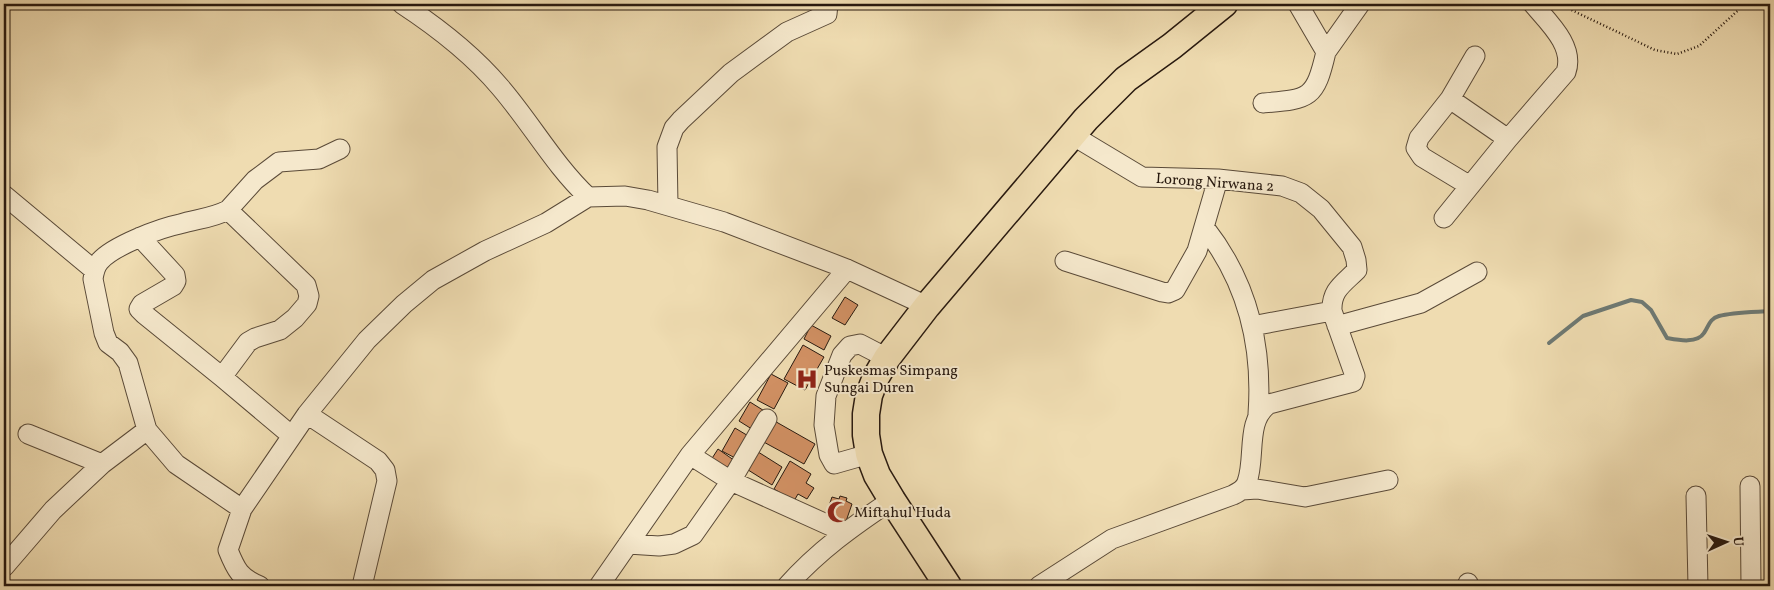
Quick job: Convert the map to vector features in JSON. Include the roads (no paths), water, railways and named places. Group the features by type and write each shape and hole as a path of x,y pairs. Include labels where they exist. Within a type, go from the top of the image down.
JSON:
{"highway":[{"path":"948,586 877,475 869,454 866,435 869,395 876,377 887,358 927,306 1072,135 1126,79 1172,46 1224,4"}],"street":[{"path":"402,4 481,65 502,89 564,172 588,197"},
{"path":"668,205 667,147 674,128 731,73 787,32 827,14 828,4"},
{"path":"1298,4 1326,52"},
{"path":"1263,103 1303,98 1315,88 1326,52 1360,4"},
{"path":"1444,218 1508,139 1566,72 1569,63 1564,43 1534,4"},
{"path":"1470,186 1422,157 1416,148 1419,138 1450,99 1475,56"},
{"path":"1450,99 1508,139"},
{"name":"Lorong Nirwana 2","path":"1072,135 1142,177 1218,179 1282,186 1301,193 1321,209 1348,241 1356,260 1357,270 1335,292 1332,300 1335,318"},
{"path":"242,509 176,464 147,430 128,363 120,352 108,343 104,333 93,279 94,270 98,262 108,254 140,238 179,224 216,217 228,210 255,180 279,162 319,159 340,149"},
{"path":"1066,261 1168,293 1175,290 1197,252 1218,179"},
{"path":"4,195 94,270"},
{"path":"260,586 247,581 235,568 228,550 242,509 307,414 367,340 404,304 433,280 485,251 546,223 588,197 625,196 668,205 724,222 847,269 927,306"},
{"path":"222,377 248,342 280,330 295,318 307,304 310,296 306,285 228,210"},
{"path":"1205,228 1220,248 1237,280 1251,316 1257,351 1260,386 1258,414 1253,435 1247,482 1242,490"},
{"path":"140,238 175,275 176,281 173,286 142,304 139,309 292,436"},
{"path":"598,586 690,456 847,269"},
{"path":"1252,326 1335,318 1421,304 1477,272"},
{"path":"1258,414 1269,404 1353,382 1355,376 1335,318"},
{"path":"869,454 834,464 829,455 824,425 826,396 842,355 850,346 860,344 887,358"},
{"path":"307,414 378,462 385,470 387,481 362,586"},
{"path":"628,544 660,546 674,544 686,540 693,535 731,481 767,419"},
{"path":"4,567 53,510 102,464 147,430"},
{"path":"28,434 102,464"},
{"path":"690,456 731,481 844,532"},
{"path":"1039,586 1112,539 1233,495 1242,490 1257,489 1305,497 1388,480"},
{"path":"1750,486 1750,586"},
{"path":"1696,496 1698,586"},
{"path":"787,586 807,564 844,532 892,500"}],"waterway":[{"path":"1549,343 1583,316 1631,300 1642,302 1651,310 1667,338 1682,340 1697,339 1704,333 1711,321 1719,316 1770,311"}],"place":[{"name":"Puskesmas Simpang Sungai Duren","path":"807,379"},
{"name":"Miftahul Huda","path":"838,512"}]}
